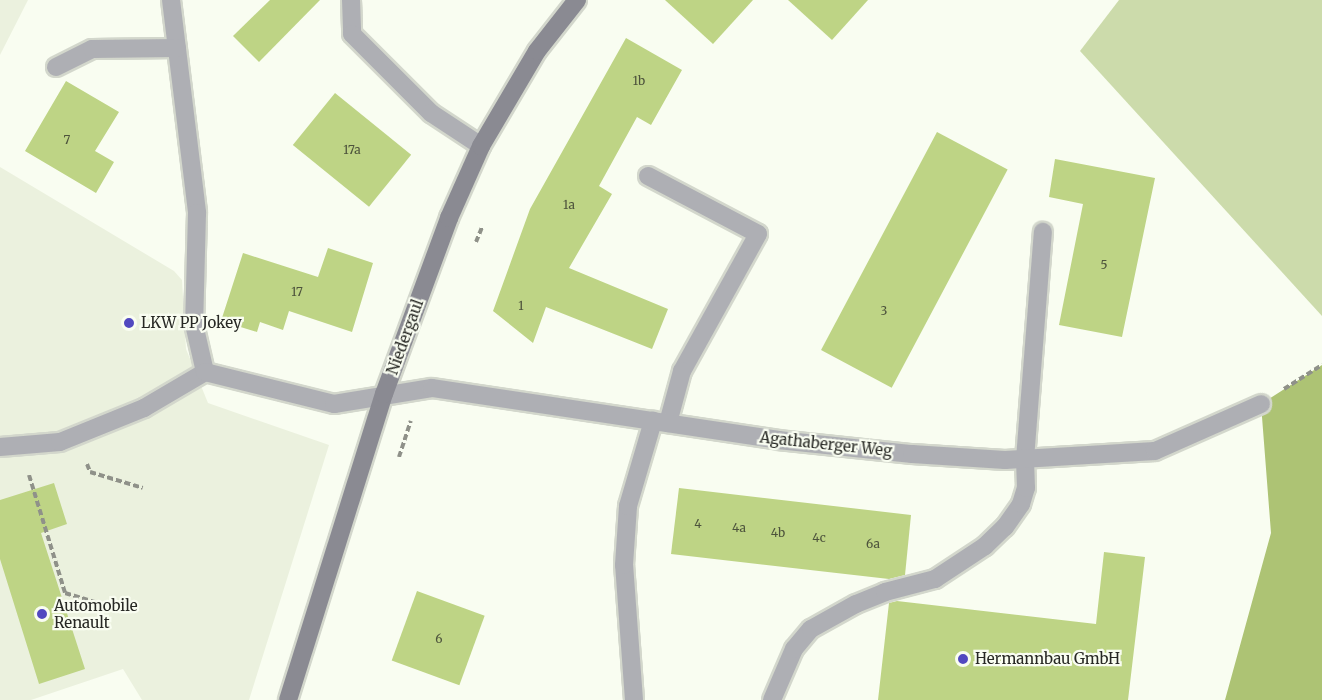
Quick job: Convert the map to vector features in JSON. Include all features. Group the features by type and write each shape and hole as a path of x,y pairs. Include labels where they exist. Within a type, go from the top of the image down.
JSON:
{"main road":[{"name":"Niedergaul","path":"288,700 384,394 449,218 481,146 537,51 578,0"}],"street":[{"path":"0,447 60,442 144,408 205,372 194,324 197,213 171,0"},
{"path":"351,0 352,34 431,113 481,146"},
{"path":"56,67 92,49 177,48"},
{"path":"634,700 624,565 628,506 682,371 758,234 648,176"},
{"path":"772,700 794,649 812,628 856,604 885,592 935,579 969,558 998,533 1021,504 1026,488 1025,459 1043,231"},
{"name":"Agathaberger Weg","path":"205,372 334,404 384,394 432,388 778,440 890,452 1025,459 1155,451 1261,404"}],"path":[{"path":"476,243 484,220"},
{"path":"1261,404 1322,365"},
{"path":"396,467 421,389"},
{"path":"75,436 90,472 142,488"},
{"path":"20,446 65,593 105,605"}],"shaded area":[{"path":"0,0 28,0 0,55"},
{"path":"0,167 174,271 182,280 186,349 208,403 329,445 249,700 142,700 123,669 31,700 0,700"}],"green space":[{"path":"1119,0 1322,0 1322,316 1080,51"},
{"path":"1322,365 1322,700 1225,700 1271,533 1261,404"}],"building":[{"path":"270,0 320,0 259,62 233,36"},
{"path":"665,0 753,0 713,44"},
{"path":"788,0 868,0 832,40"},
{"path":"626,38 682,70 651,125 637,117 599,186 612,194 569,268 668,309 652,349 546,307 533,343 493,311 530,209"},
{"path":"66,81 119,112 95,151 114,162 96,193 25,151"},
{"path":"335,93 411,155 369,207 293,145"},
{"path":"937,132 1008,170 892,388 821,350"},
{"path":"1055,159 1155,178 1122,337 1059,325 1083,204 1049,197"},
{"path":"328,248 373,263 352,332 289,311 283,330 260,322 257,332 221,321 243,253 318,277"},
{"name":"Automobile Renault","path":"54,483 67,524 41,533 85,669 39,684 0,559 0,500"},
{"path":"679,488 911,515 905,575 889,579 671,554"},
{"path":"1104,552 1145,557 1128,700 878,700 889,603 897,601 1096,624"},
{"path":"417,591 485,616 459,685 392,661"}],"place":[{"name":"LKW PP Jokey","path":"129,323"},
{"name":"Automobile Renault","path":"42,614"},
{"name":"Hermannbau GmbH","path":"963,659"}]}
